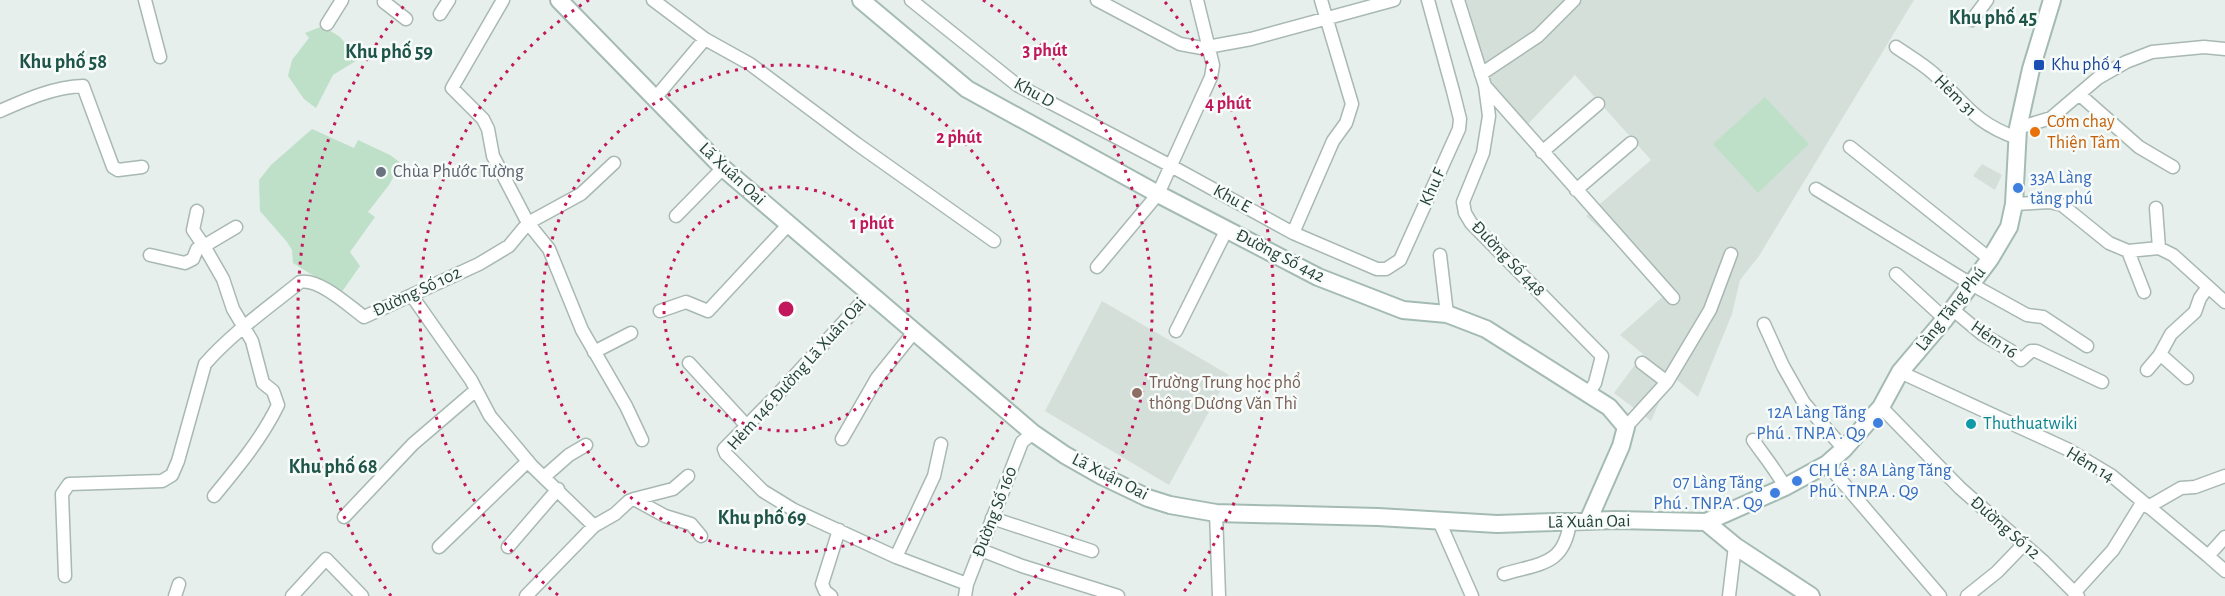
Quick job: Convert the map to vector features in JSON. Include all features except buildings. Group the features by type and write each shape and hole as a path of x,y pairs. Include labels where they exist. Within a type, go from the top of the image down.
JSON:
{"street":[{"path":"145,0 160,57"},
{"path":"327,24 342,0"},
{"path":"385,0 384,2 406,20"},
{"path":"440,14 449,0"},
{"path":"503,0 452,88 483,119 488,129 493,156 528,223 549,249 582,330 626,406 642,440"},
{"path":"653,0 705,39 750,64 857,144 994,241"},
{"name":"Đường Số 442","path":"861,0 967,89 1158,194 1318,277 1403,310 1447,314 1486,329 1610,407 1626,427"},
{"name":"Khu D","path":"910,0 1009,80 1171,166"},
{"path":"1097,0 1180,44 1202,48 1251,39 1394,0"},
{"path":"1097,267 1158,194 1211,77 1213,65 1197,0"},
{"path":"1293,233 1333,141 1346,123 1352,104 1321,0"},
{"name":"Khu F","path":"1293,233 1377,269 1386,269 1400,260 1459,129 1460,119 1428,0"},
{"name":"Đường Số 448","path":"1458,0 1483,80 1489,116 1483,153 1463,202 1465,213 1472,223 1602,356 1595,383 1588,394"},
{"path":"1574,0 1538,36 1483,80 1542,152 1673,298"},
{"path":"1972,20 1987,0"},
{"name":"Làng Tăng Phú","path":"1706,522 1785,487 1827,464 1844,449 1881,407 1900,372 1949,314 1990,260 2009,227 2014,204 2018,133 2031,69 2052,0"},
{"name":"Lã Xuân Oai","path":"567,3 723,168 788,225 1033,433 1102,476 1148,498 1170,505 1216,513 1378,517 1497,524 1588,521 1706,522"},
{"path":"656,97 705,39"},
{"name":"Hẻm 31","path":"1896,47 1933,73 1974,116 1996,130 2018,133"},
{"path":"2018,133 2051,118 2098,78 2126,62 2152,52 2204,47 2225,49"},
{"path":"0,111 24,100 66,87 83,86 113,167 118,170 142,167"},
{"path":"2080,94 2139,147 2173,167"},
{"path":"1542,152 1599,104"},
{"path":"1576,190 1631,143"},
{"path":"1850,147 1990,260"},
{"path":"528,223 581,194 614,163"},
{"name":"Khu E","path":"1171,166 1293,233"},
{"path":"676,216 723,168"},
{"path":"1816,189 1971,284 2027,315 2043,317 2087,346"},
{"path":"2014,204 2050,202 2062,205 2109,243 2128,251 2160,248 2173,255 2225,302"},
{"path":"2156,208 2160,248"},
{"path":"197,211 193,230 224,279 233,309 252,341 263,383 273,391 278,405 251,451 214,496"},
{"name":"Đường Số 102","path":"65,576 62,494 69,484 162,481 172,475 205,364 215,352 300,282 307,280 322,287 364,317 479,264 509,246 528,223"},
{"path":"660,310 686,302 708,311 788,225"},
{"path":"150,255 185,262 193,259 197,249 236,227"},
{"path":"1176,331 1227,229"},
{"path":"2128,251 2144,292"},
{"path":"1588,521 1621,446 1626,427 1667,382 1710,310 1731,254"},
{"path":"1440,255 1447,314"},
{"path":"1896,274 1949,314"},
{"path":"2147,370 2160,354 2171,334 2195,312 2200,298 2208,287"},
{"name":"Hẻm 146 Đường Lã Xuân Oai","path":"839,530 794,510 763,490 726,454 724,448 778,394 870,293"},
{"path":"412,296 471,380 490,416 528,461 594,526"},
{"name":"Hẻm 16","path":"1949,314 2011,351 2021,360 2031,351 2036,351 2102,382"},
{"path":"1764,324 1804,404 1844,449"},
{"path":"842,439 877,378 914,332"},
{"path":"594,352 631,333"},
{"path":"2160,354 2187,378"},
{"path":"689,363 746,424"},
{"path":"1642,363 1667,382"},
{"name":"Hẻm 14","path":"1900,372 2067,449 2112,476 2225,571"},
{"path":"344,517 413,444 476,390"},
{"name":"Đường Số 12","path":"1881,407 1960,488 2024,544 2076,595"},
{"name":"Đường Số 160","path":"966,590 1022,442 1033,433"},
{"path":"1753,440 1773,465 1785,487"},
{"path":"896,557 934,476 941,444"},
{"path":"544,477 569,455 586,445"},
{"path":"439,547 528,461"},
{"path":"1827,464 1940,596"},
{"path":"526,596 594,526 615,514 624,504 634,499 673,489 688,476"},
{"path":"2076,595 2113,550 2145,505 2181,488 2195,487 2225,476"},
{"path":"508,547 558,489"},
{"path":"634,499 665,516 691,524 700,536"},
{"path":"1216,513 1219,596"},
{"path":"992,518 1092,551"},
{"path":"1439,521 1472,596"},
{"path":"1504,574 1552,559 1562,550 1568,538 1570,522"},
{"path":"1706,522 1735,546 1811,596"},
{"path":"831,596 822,584 839,530 966,590"},
{"path":"2208,556 2225,537"},
{"path":"1967,596 1997,572 2024,544"},
{"path":"1729,596 1735,546"},
{"path":"981,550 1118,596"},
{"path":"292,596 326,559 362,596"},
{"path":"175,596 179,584"}],"shaded area":[{"path":"1466,0 1914,0 1759,256 1740,280 1732,314 1698,397 1671,375 1651,421 1614,393 1643,354 1620,335 1669,291 1586,216 1651,160 1575,75 1527,125 1492,86"},
{"path":"1982,164 2002,175 1995,190 1973,176"},
{"name":"Trường Trung học phổ thông Dương Văn Thì","path":"1102,301 1229,375 1169,485 1045,411"}],"green space":[{"path":"323,26 340,37 359,59 333,75 316,108 304,99 288,76 292,60 309,38 305,33"},
{"path":"1765,97 1809,144 1758,193 1713,144"},
{"path":"312,129 354,148 358,140 390,155 401,163 389,185 368,212 375,217 350,252 360,266 341,293 293,263 292,250 287,242 260,211 259,180 271,165"}],"place":[{"name":"Khu phố 4","path":"2039,65"},
{"name":"Cơm chay Thiện Tâm","path":"2035,132"},
{"name":"Chùa Phước Tường","path":"381,172"},
{"name":"33A Làng tăng phú","path":"2018,188"},
{"name":"Trường Trung học phổ thông Dương Văn Thì","path":"1137,393"},
{"name":"12A Làng Tăng Phú . TNP.A . Q9","path":"1878,423"},
{"name":"Thuthuatwiki","path":"1971,424"},
{"name":"CH Lẻ : 8A Làng Tăng Phú . TNP.A . Q9","path":"1797,481"},
{"name":"07 Làng Tăng Phú . TNP.A . Q9","path":"1775,493"}],"district":[{"name":"Khu phố 45","path":"1993,18"},
{"name":"Khu phố 59","path":"389,52"},
{"name":"Khu phố 58","path":"63,62"},
{"name":"Khu phố 68","path":"333,467"},
{"name":"Khu phố 69","path":"762,518"}]}
